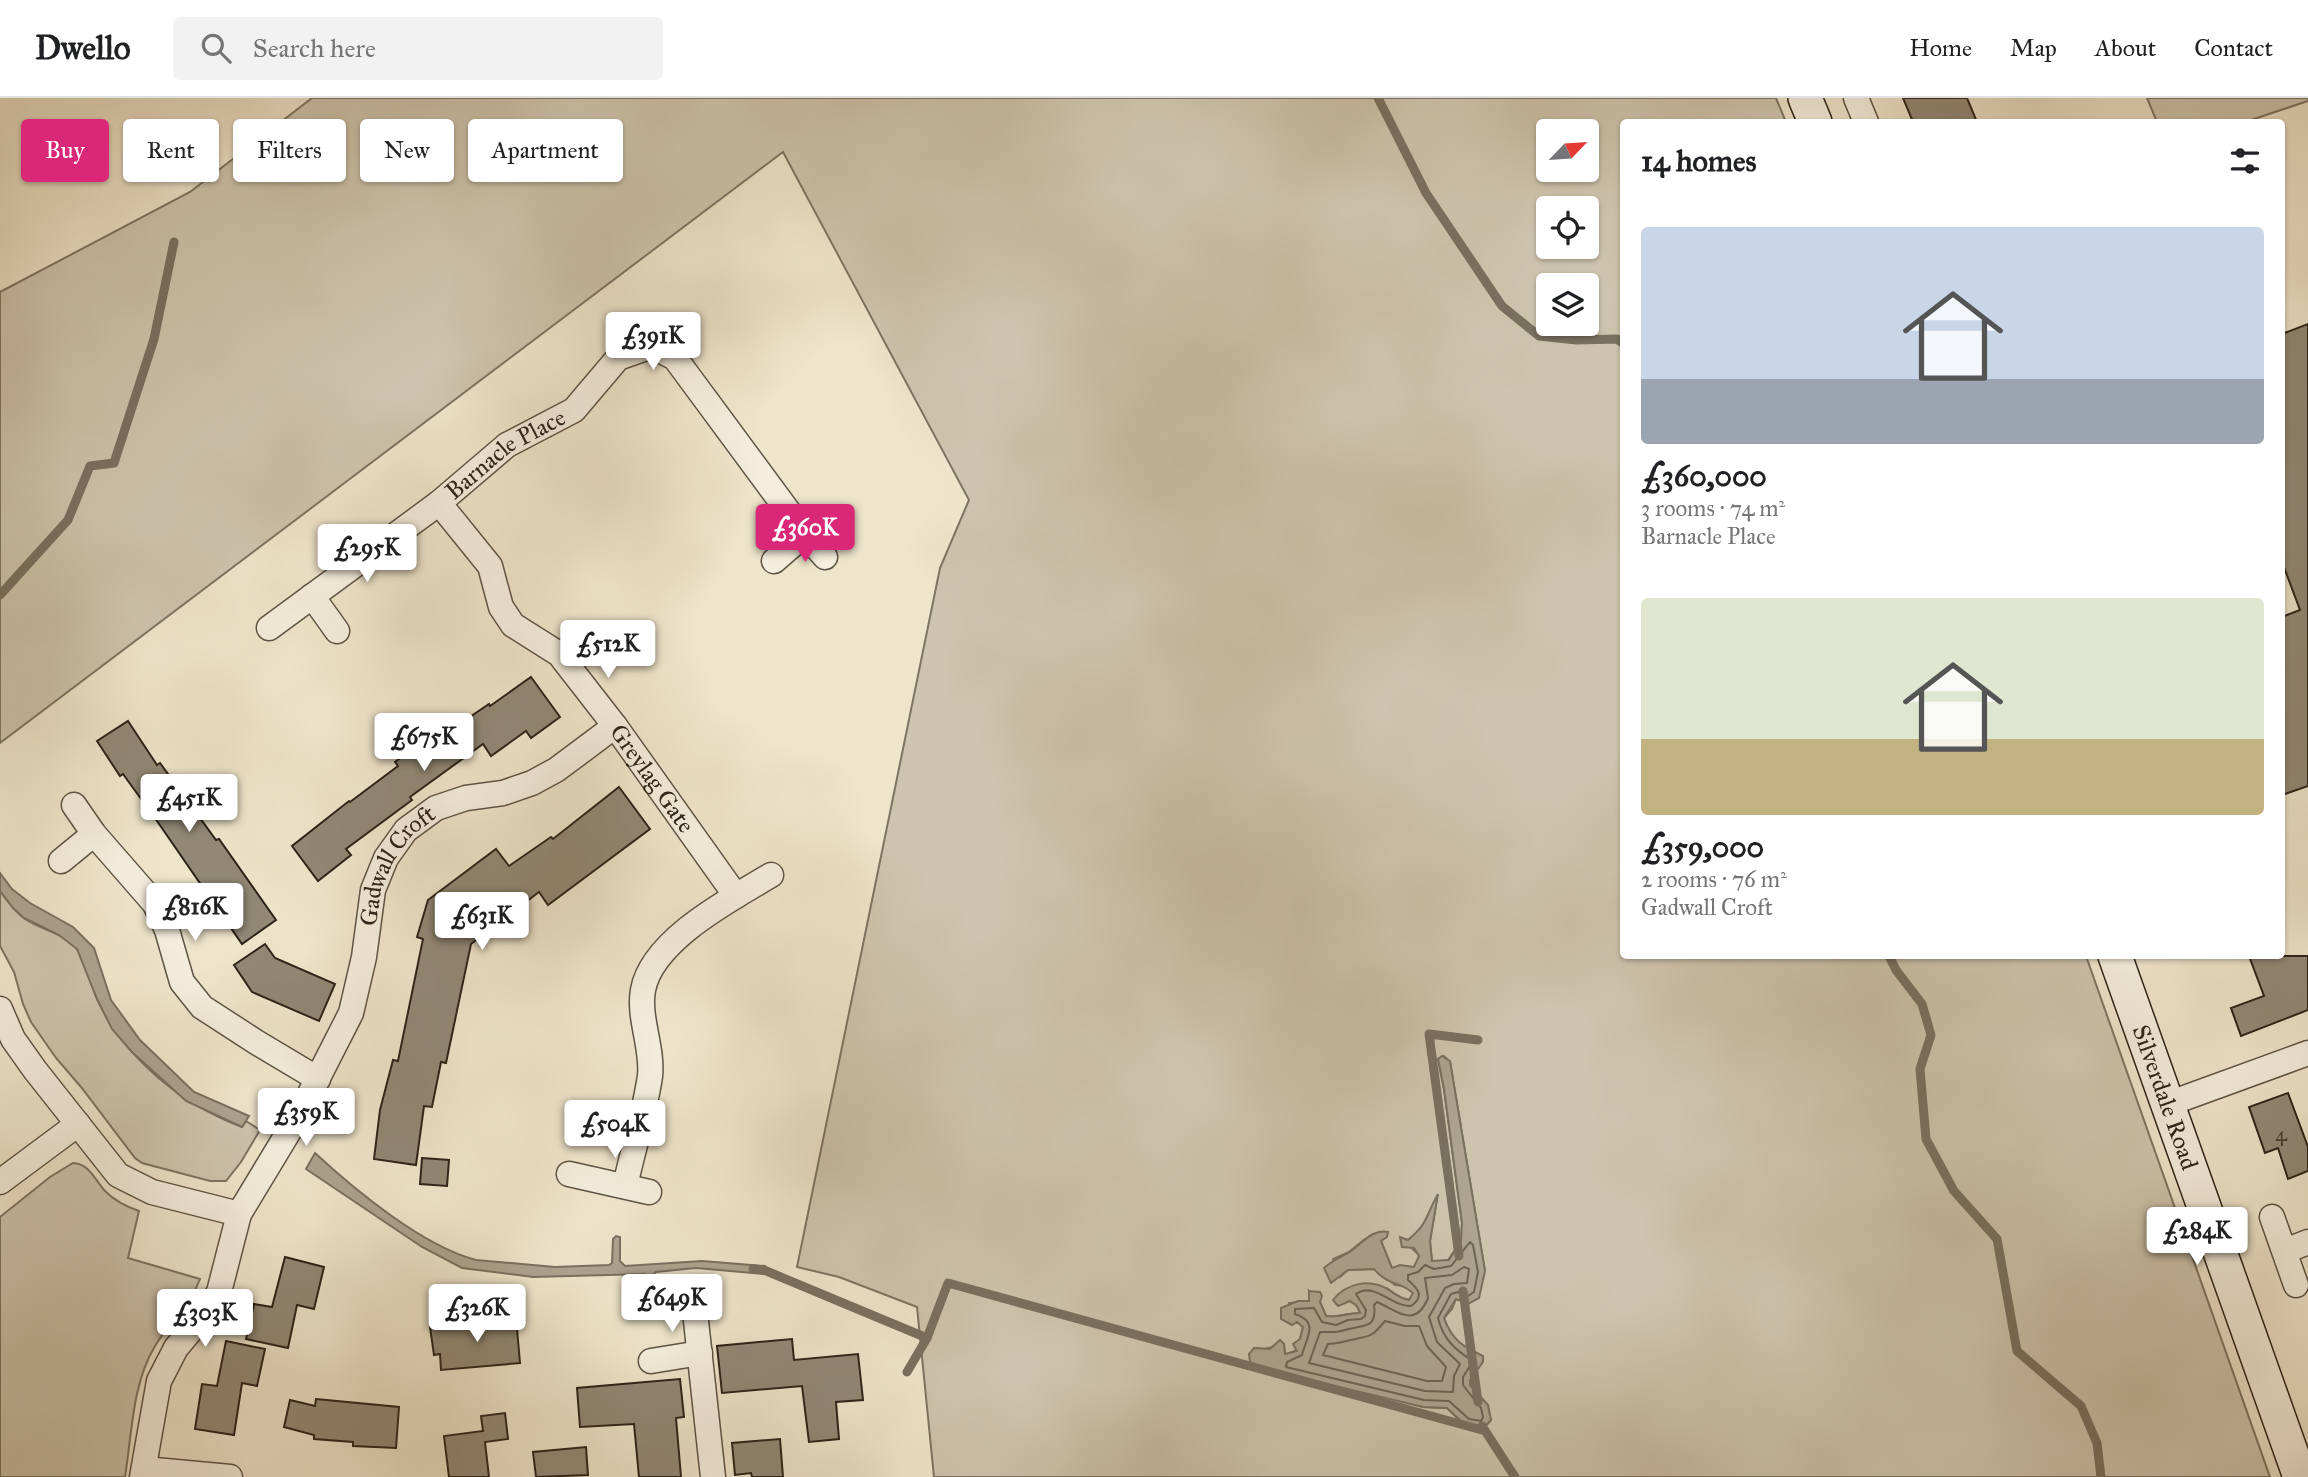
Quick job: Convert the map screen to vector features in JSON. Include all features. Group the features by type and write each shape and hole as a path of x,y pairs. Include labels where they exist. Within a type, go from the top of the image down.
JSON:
{"main road":[{"path":"1805,98 1814,119"},
{"name":"Silverdale Road","path":"2116,959 2300,1477"}],"street":[{"path":"1856,98 1865,119"},
{"name":"Barnacle Place","path":"439,503 507,445 574,410 618,358 652,346 675,358 805,534 825,557"},
{"path":"269,628 439,503"},
{"name":"Greylag Gate","path":"439,503 490,566 501,607 513,625 559,654 615,726 736,897"},
{"path":"774,561 805,534"},
{"path":"312,596 337,631"},
{"name":"Gadwall Croft","path":"143,1473 159,1381 176,1348 219,1292 239,1214 300,1113 351,1013 364,957 373,890 386,858 406,830 436,808 466,798 503,793 532,783 556,770 615,726"},
{"path":"74,804 94,834 155,904 167,930 182,982 202,1007 318,1079"},
{"path":"61,860 94,834"},
{"path":"625,1186 650,1075 650,1047 644,1020 642,991 651,967 673,940 771,875"},
{"path":"0,1009 13,1039 110,1167 135,1185 152,1192 239,1214"},
{"path":"2168,1104 2308,1053"},
{"path":"0,1182 78,1124"},
{"path":"569,1174 649,1192"},
{"path":"2272,1217 2296,1285"},
{"path":"2284,1251 2308,1242"},
{"path":"696,1321 713,1477"},
{"path":"651,1361 700,1353"},
{"path":"143,1473 230,1477"}],"shaded area":[{"path":"312,98 1776,98 1785,119 1620,119 1620,959 2087,959 2270,1477 934,1477 917,1307 839,1277 797,1267 940,568 969,500 783,152 0,743 0,292 190,192 203,182 219,182 219,170 233,159 233,182 346,182 346,119 285,119","holes":["1444,1056 1450,1062 1485,1271 1456,1299 1444,1318 1456,1340 1477,1353 1475,1375 1470,1380 1470,1385 1477,1391 1491,1420 1482,1430 1465,1425 1447,1408 1423,1407 1254,1348 1264,1349 1284,1344 1285,1355 1297,1350 1303,1327 1297,1322 1289,1303 1310,1301 1309,1291 1320,1302 1326,1316 1360,1313 1357,1306 1350,1301 1387,1288 1400,1298 1409,1300 1414,1293 1404,1286 1395,1285 1375,1269 1348,1270 1340,1277 1333,1259 1349,1252 1365,1239 1381,1241 1392,1269 1414,1267 1420,1256 1401,1238 1408,1240 1419,1229 1437,1198 1430,1241 1432,1262 1448,1260 1461,1241 1462,1223 1438,1059"]},
{"path":"2147,98 2308,98 2308,101 2254,119 2156,119"},
{"path":"0,891 25,919 65,939 76,948 111,1024 141,1062 198,1106 242,1127 246,1121 260,1130 226,1181 210,1181 142,1163 135,1158 56,1058 31,1022 14,972 0,946"},
{"path":"73,1163 88,1169 112,1197 139,1211 128,1258 200,1279 191,1297 147,1361 137,1393 125,1477 0,1477 0,1217 50,1177"}],"water":[{"path":"0,873 12,889 30,903 73,927 94,948 111,1000 140,1040 194,1092 249,1116 242,1127 186,1101 132,1052 112,1029 77,949 59,935 24,918 13,908 0,891"},
{"path":"1442,1056 1450,1061 1485,1271 1479,1298 1468,1304 1456,1299 1444,1318 1450,1332 1459,1342 1483,1356 1483,1362 1470,1380 1470,1385 1488,1405 1491,1420 1482,1430 1465,1425 1447,1408 1423,1407 1255,1367 1250,1362 1249,1354 1254,1348 1270,1349 1280,1340 1284,1344 1285,1354 1297,1351 1293,1344 1300,1339 1303,1327 1297,1322 1292,1325 1281,1319 1281,1308 1298,1301 1309,1301 1309,1291 1320,1292 1320,1302 1326,1316 1360,1313 1357,1306 1350,1301 1338,1306 1333,1300 1351,1286 1359,1284 1382,1286 1409,1300 1413,1293 1384,1278 1374,1269 1348,1270 1331,1283 1324,1268 1382,1231 1388,1232 1387,1237 1381,1241 1392,1268 1400,1265 1414,1267 1419,1256 1414,1248 1402,1247 1400,1237 1408,1240 1419,1229 1438,1194 1430,1241 1432,1261 1449,1260 1461,1241 1462,1223 1438,1059"},
{"path":"315,1153 391,1216 434,1243 476,1260 555,1267 609,1265 612,1263 613,1239 616,1236 620,1237 620,1261 625,1266 702,1261 765,1266 764,1274 696,1268 656,1272 654,1274 660,1308 658,1310 651,1299 645,1274 533,1277 462,1268 422,1247 306,1169"}],"building":[{"path":"1903,98 1967,98 1976,119 1912,119"},
{"path":"2308,324 2308,786 2285,794 2285,616 2300,610 2285,570 2285,333"},
{"path":"531,677 560,717 531,738 526,731 491,756 483,744 410,797 412,800 346,849 351,855 318,881 292,846 398,766 395,762 433,734 436,740"},
{"path":"128,721 157,765 160,763 216,840 219,839 276,920 242,944 157,821 123,774 120,776 97,741"},
{"path":"619,787 650,829 548,905 539,892 471,944 446,1063 441,1062 432,1107 424,1106 416,1165 374,1159 380,1110 393,1060 398,1061 423,939 417,937 428,900 496,849 509,866 551,837 553,839"},
{"path":"265,944 275,958 335,984 319,1021 252,992 234,965"},
{"path":"2308,956 2308,1010 2241,1036 2231,1008 2264,996 2250,959"},
{"path":"2288,1093 2308,1147 2308,1171 2288,1179 2278,1148 2265,1153 2249,1107"},
{"path":"422,1158 449,1160 447,1186 420,1184"},
{"path":"285,1257 324,1267 314,1309 297,1305 288,1348 246,1339 254,1304 272,1307"},
{"path":"516,1317 520,1363 441,1370 440,1354 434,1355 430,1327"},
{"path":"792,1339 794,1360 858,1354 863,1400 836,1402 839,1439 809,1442 802,1386 722,1393 717,1346"},
{"path":"226,1341 265,1349 257,1386 242,1383 234,1435 195,1429 202,1384 217,1386"},
{"path":"680,1379 684,1417 676,1418 681,1477 639,1477 634,1424 580,1427 577,1388"},
{"path":"316,1399 399,1407 396,1448 353,1446 353,1442 314,1439 314,1435 284,1427 290,1400 315,1406"},
{"path":"505,1413 508,1439 485,1442 489,1477 449,1477 444,1436 483,1431 481,1416"},
{"path":"780,1439 783,1477 752,1477 751,1473 735,1475 732,1443"},
{"path":"586,1447 588,1475 536,1477 533,1452"}],"waterway":[{"path":"1378,98 1426,193 1502,306 1539,336 1620,341"},
{"path":"0,595 68,520 90,466 114,463 154,339 174,242"},
{"path":"1890,959 1922,1004 1931,1035 1920,1069 1926,1139 1954,1191 1997,1239 2017,1351 2081,1406 2097,1443 2101,1477"},
{"path":"1459,1256 1429,1034 1478,1040"},
{"path":"753,1269 764,1270 927,1338"},
{"path":"907,1372 927,1338 948,1283 1482,1430"},
{"path":"1463,1291 1478,1402"},
{"path":"1482,1426 1515,1477"}]}
